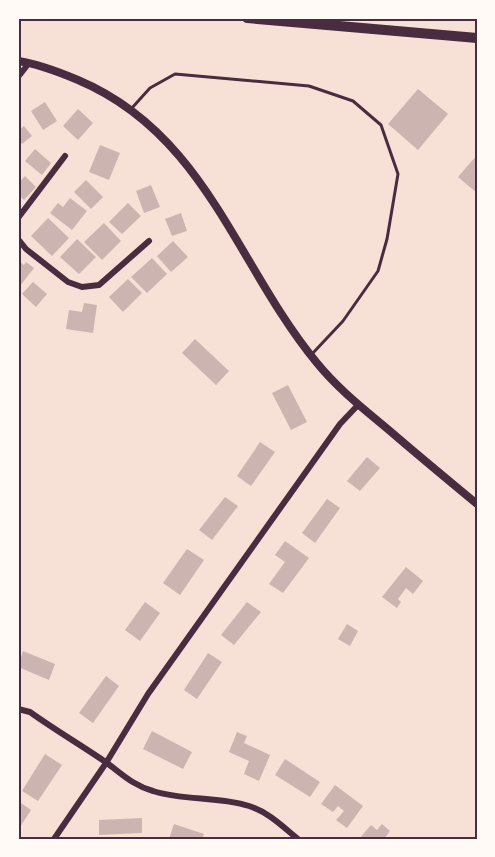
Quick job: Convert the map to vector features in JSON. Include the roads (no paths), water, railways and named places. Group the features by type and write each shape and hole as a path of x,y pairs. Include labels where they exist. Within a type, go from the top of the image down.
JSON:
{"highway":[{"path":"247,18 477,38"}],"street":[{"path":"18,61 92,86 131,109 150,124 199,180 223,215 279,313 311,355 358,405 477,504"},
{"path":"18,77 29,63"},
{"path":"18,218 65,156"},
{"path":"18,239 26,249 68,282 82,287 99,285 149,241"},
{"path":"54,839 106,763 148,694 340,424 358,405"},
{"path":"18,709 30,712 132,783 154,792 248,806 268,814 298,839"}],"lane":[{"path":"131,109 150,88 175,74 309,86 353,101 381,125 398,174 387,239 378,271 343,321 311,355"}]}
